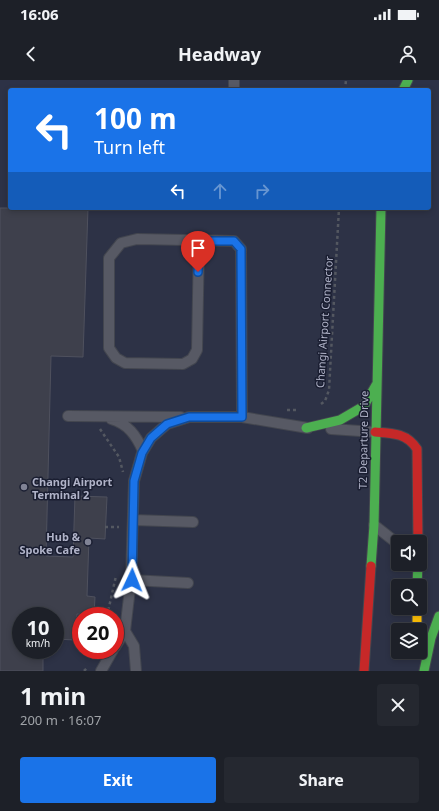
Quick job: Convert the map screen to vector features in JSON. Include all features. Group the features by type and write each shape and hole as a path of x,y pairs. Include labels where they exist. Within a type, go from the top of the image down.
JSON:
{"main road":[{"name":"T2 Departure Drive","path":"364,671 374,525 381,210"},
{"path":"306,428 340,420 364,406 376,385"},
{"path":"375,432 403,435 414,442 417,450 418,535"},
{"path":"424,671 431,638 439,616"},
{"path":"418,659 419,671"}],"lane":[{"path":"199,241 197,350 192,359 183,364 125,363 116,358 110,348 109,258 113,250 121,243 137,239 234,241 241,249 242,417"},
{"path":"68,416 242,417 306,428 375,432"},
{"path":"99,416 121,422 137,437 144,451"},
{"path":"136,671 134,646 125,631 132,580 134,481 144,451 151,438 167,424 189,417"},
{"path":"133,520 193,522"},
{"path":"374,525 391,538"},
{"path":"132,580 188,583"},
{"path":"101,671 108,659"}],"path":[{"name":"Changi Airport Connector","path":"316,408 325,401 329,390 339,210"},
{"path":"285,410 305,410"},
{"path":"105,527 124,527"}],"shaded area":[{"path":"0,80 439,80 439,671 0,671"}],"building":[{"name":"Changi Airport Terminal 2","path":"0,208 8,208 8,210 88,210 83,357 51,356 46,556 73,557 75,496 107,497 105,539 89,538 87,596 95,597 94,607 72,607 72,640 64,639 64,607 12,607 12,659 43,659 43,671 0,671"}],"traffic: fast":[{"path":"404,88 408,80"},
{"path":"371,566 374,525 381,210"},
{"path":"306,428 340,420 364,406 376,385"},
{"path":"417,579 418,571"},
{"path":"424,671 431,638 439,616"}],"traffic: slow":[{"path":"417,615 417,623"}],"traffic: jam":[{"path":"375,432 404,437 417,449 418,535"},
{"path":"364,671 371,566"}],"place":[{"name":"Changi Airport Terminal 2","path":"24,487"},
{"name":"Hub & Spoke Cafe","path":"88,542"}],"route":[{"path":"132,580 134,481 142,453 151,438 167,424 189,417 242,417 241,249 238,244 234,241 199,241 198,272"}]}
